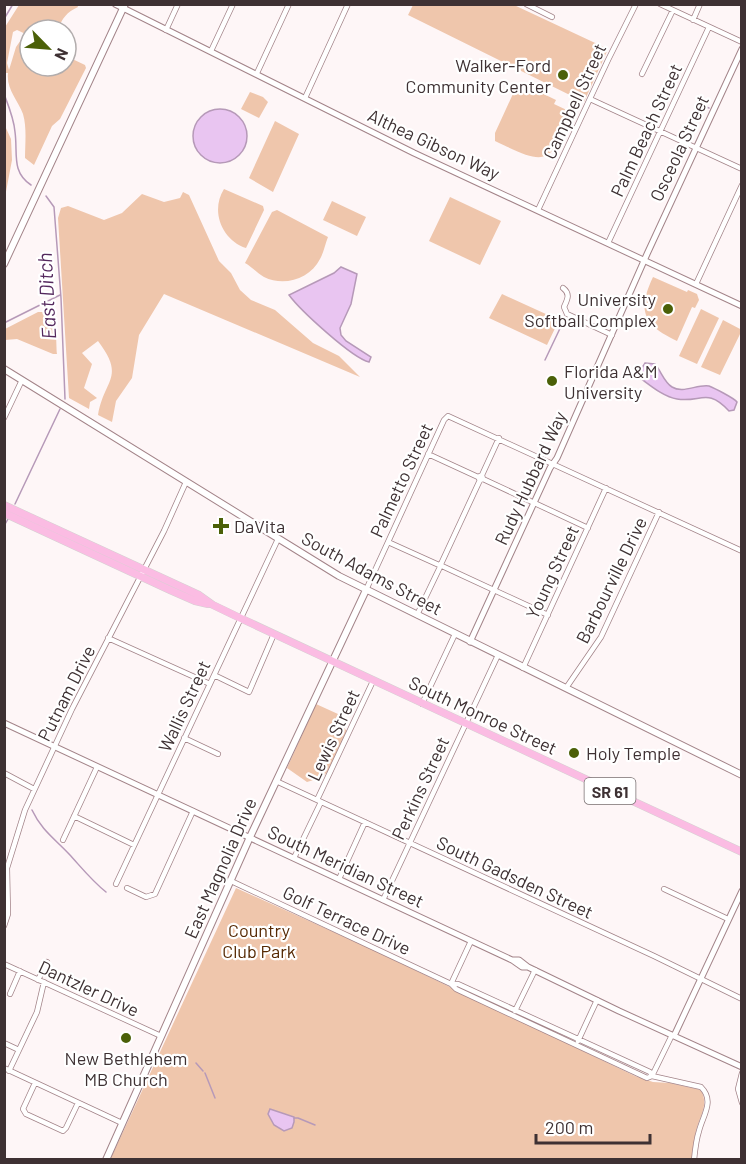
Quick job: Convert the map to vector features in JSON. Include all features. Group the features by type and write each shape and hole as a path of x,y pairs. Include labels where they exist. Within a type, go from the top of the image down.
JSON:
{"main road":[{"path":"4,264 124,7"},
{"name":"South Adams Street","path":"4,369 278,539 366,590 741,775"},
{"name":"South Monroe Street","path":"4,505 48,529 142,573 199,595 213,605 240,618 741,852"},
{"name":"South Monroe Street","path":"4,513 48,529"},
{"name":"East Magnolia Drive","path":"106,1160 250,837 366,590"}],"street":[{"name":"Althea Gibson Way","path":"115,4 408,150 741,306"},
{"path":"166,30 178,4"},
{"path":"211,51 233,4"},
{"path":"257,74 289,4"},
{"path":"305,98 348,4"},
{"path":"526,4 552,17"},
{"name":"Campbell Street","path":"538,210 636,4"},
{"path":"660,4 741,42"},
{"path":"693,20 700,4"},
{"path":"642,74 673,10"},
{"name":"Palm Beach Street","path":"608,243 709,27"},
{"name":"Osceola Street","path":"644,261 741,49"},
{"path":"590,99 741,169"},
{"path":"696,284 741,185"},
{"name":"Rudy Hubbard Way","path":"470,642 644,261"},
{"path":"564,288 568,296 564,307 567,314 612,335"},
{"path":"4,418 22,380"},
{"name":"Palmetto Street","path":"366,590 444,420 448,416 499,438"},
{"path":"417,615 499,438 741,551"},
{"path":"428,454 588,528"},
{"name":"Putnam Drive","path":"4,926 8,914 6,876 11,853 34,789 108,638 164,531 186,482"},
{"name":"Young Street","path":"523,668 606,488"},
{"name":"Barbourville Drive","path":"566,688 601,638 658,512"},
{"name":"Wallis Street","path":"116,884 278,539"},
{"path":"387,542 548,615"},
{"path":"213,675 249,692 274,634"},
{"path":"422,704 455,634"},
{"path":"108,638 210,684"},
{"name":"Perkins Street","path":"383,900 498,655"},
{"name":"Lewis Street","path":"294,858 373,681"},
{"name":"South Meridian Street","path":"4,723 512,960 519,960 528,967 597,1000 627,1011 630,1015 741,1067"},
{"path":"184,738 218,754"},
{"path":"63,840 98,767"},
{"path":"4,773 34,789"},
{"name":"South Gadsden Street","path":"276,781 741,999"},
{"path":"127,888 146,897 155,894 193,812"},
{"path":"74,816 134,845"},
{"path":"339,879 365,822"},
{"path":"4,850 11,853"},
{"name":"Golf Terrace Drive","path":"231,880 451,984 458,984 647,1078 652,1076 701,1086 708,1103 699,1131 694,1160"},
{"path":"664,889 728,919"},
{"path":"652,1076 701,979 741,891"},
{"path":"451,984 471,940"},
{"path":"47,962 41,981 37,1012 20,1050 7,1070 122,1123"},
{"name":"Dantzler Drive","path":"4,964 161,1036"},
{"path":"514,1013 535,970"},
{"path":"10,994 20,971"},
{"path":"578,1042 597,1000"},
{"path":"4,1043 20,1050"},
{"path":"741,1073 738,1089 741,1103"},
{"path":"35,1083 23,1109 24,1113 63,1131 78,1103"}],"green space":[{"path":"77,4 78,7 64,18 18,18 18,30 13,32 7,63 9,70 18,44 18,78 78,78 78,62 86,68 60,119 52,126 34,165 25,158 23,114 11,89 8,73 5,73 5,27 19,5"},
{"name":"Walker-Ford Community Center","path":"413,5 514,5 608,49 584,102 408,15"},
{"path":"523,84 556,100 554,104 573,113 558,143 551,152 544,156 526,155 495,141 495,133 517,85"},
{"path":"250,92 263,97 268,102 259,118 241,109"},
{"path":"275,121 299,134 273,192 249,178"},
{"path":"5,126 11,139 12,160 5,197"},
{"path":"224,189 263,206 264,210 246,248 230,238 221,224 218,206"},
{"path":"183,192 189,195 219,261 231,273 240,290 251,300 275,310 313,343 339,356 360,377 164,294 139,335 132,378 116,401 112,422 98,415 112,371 111,363 98,341 82,353 92,364 84,388 97,398 90,402 89,409 69,398 58,218 61,208 68,206 104,220 122,213 142,194 164,202 180,198"},
{"path":"450,197 501,221 480,265 429,241"},
{"path":"332,201 366,217 357,236 323,220"},
{"path":"277,210 328,237 316,266 303,276 288,281 264,277 245,263 272,212"},
{"name":"University Softball Complex","path":"653,277 697,294 699,300 695,308 692,307 677,341 657,329 646,316 645,299"},
{"path":"502,294 559,320 547,345 489,318"},
{"path":"701,309 719,318 697,364 679,356"},
{"path":"38,312 49,313 54,318 57,354 17,339 5,340 5,329"},
{"path":"723,320 742,330 720,375 701,367"},
{"path":"316,704 338,714 334,723 347,731 329,770 323,777 307,782 287,768"},
{"name":"Country Club Park","path":"236,888 369,948 635,1076 653,1082 670,1083 701,1090 704,1106 696,1131 692,1159 110,1160"}],"shaded area":[{"path":"215,109 225,109 235,113 243,121 247,136 243,151 235,159 225,163 215,163 205,159 197,151 193,141 193,131 197,121 205,113"},
{"path":"341,267 357,274 351,304 340,328 341,335 346,341 371,357 369,362 339,343 289,295 334,273"},
{"path":"645,363 655,364 667,382 676,389 709,386 724,393 737,402 734,410 729,411 709,398 685,400 662,394 640,378 638,374"},
{"path":"270,1109 294,1117 292,1128 284,1131 274,1125 268,1114"}],"waterway":[{"name":"East Ditch","path":"4,19 13,4"},
{"name":"East Ditch","path":"4,94 14,122 18,168 20,174 31,185"},
{"path":"703,106 709,108"},
{"name":"East Ditch","path":"46,196 54,207 65,399"},
{"path":"4,323 60,295"},
{"path":"545,360 564,320"},
{"name":"East Ditch","path":"15,504 60,409"},
{"name":"East Ditch","path":"4,526 8,519"},
{"path":"32,810 44,829 106,892"},
{"path":"196,1063 203,1071"},
{"path":"205,1073 215,1098"},
{"path":"294,1118 315,1125"}],"place":[{"name":"Walker-Ford Community Center","path":"563,75"},
{"name":"University Softball Complex","path":"668,309"},
{"name":"Florida A&M University","path":"552,381"},
{"name":"DaVita","path":"221,526"},
{"name":"Holy Temple","path":"574,753"},
{"name":"New Bethlehem MB Church","path":"126,1038"}]}
